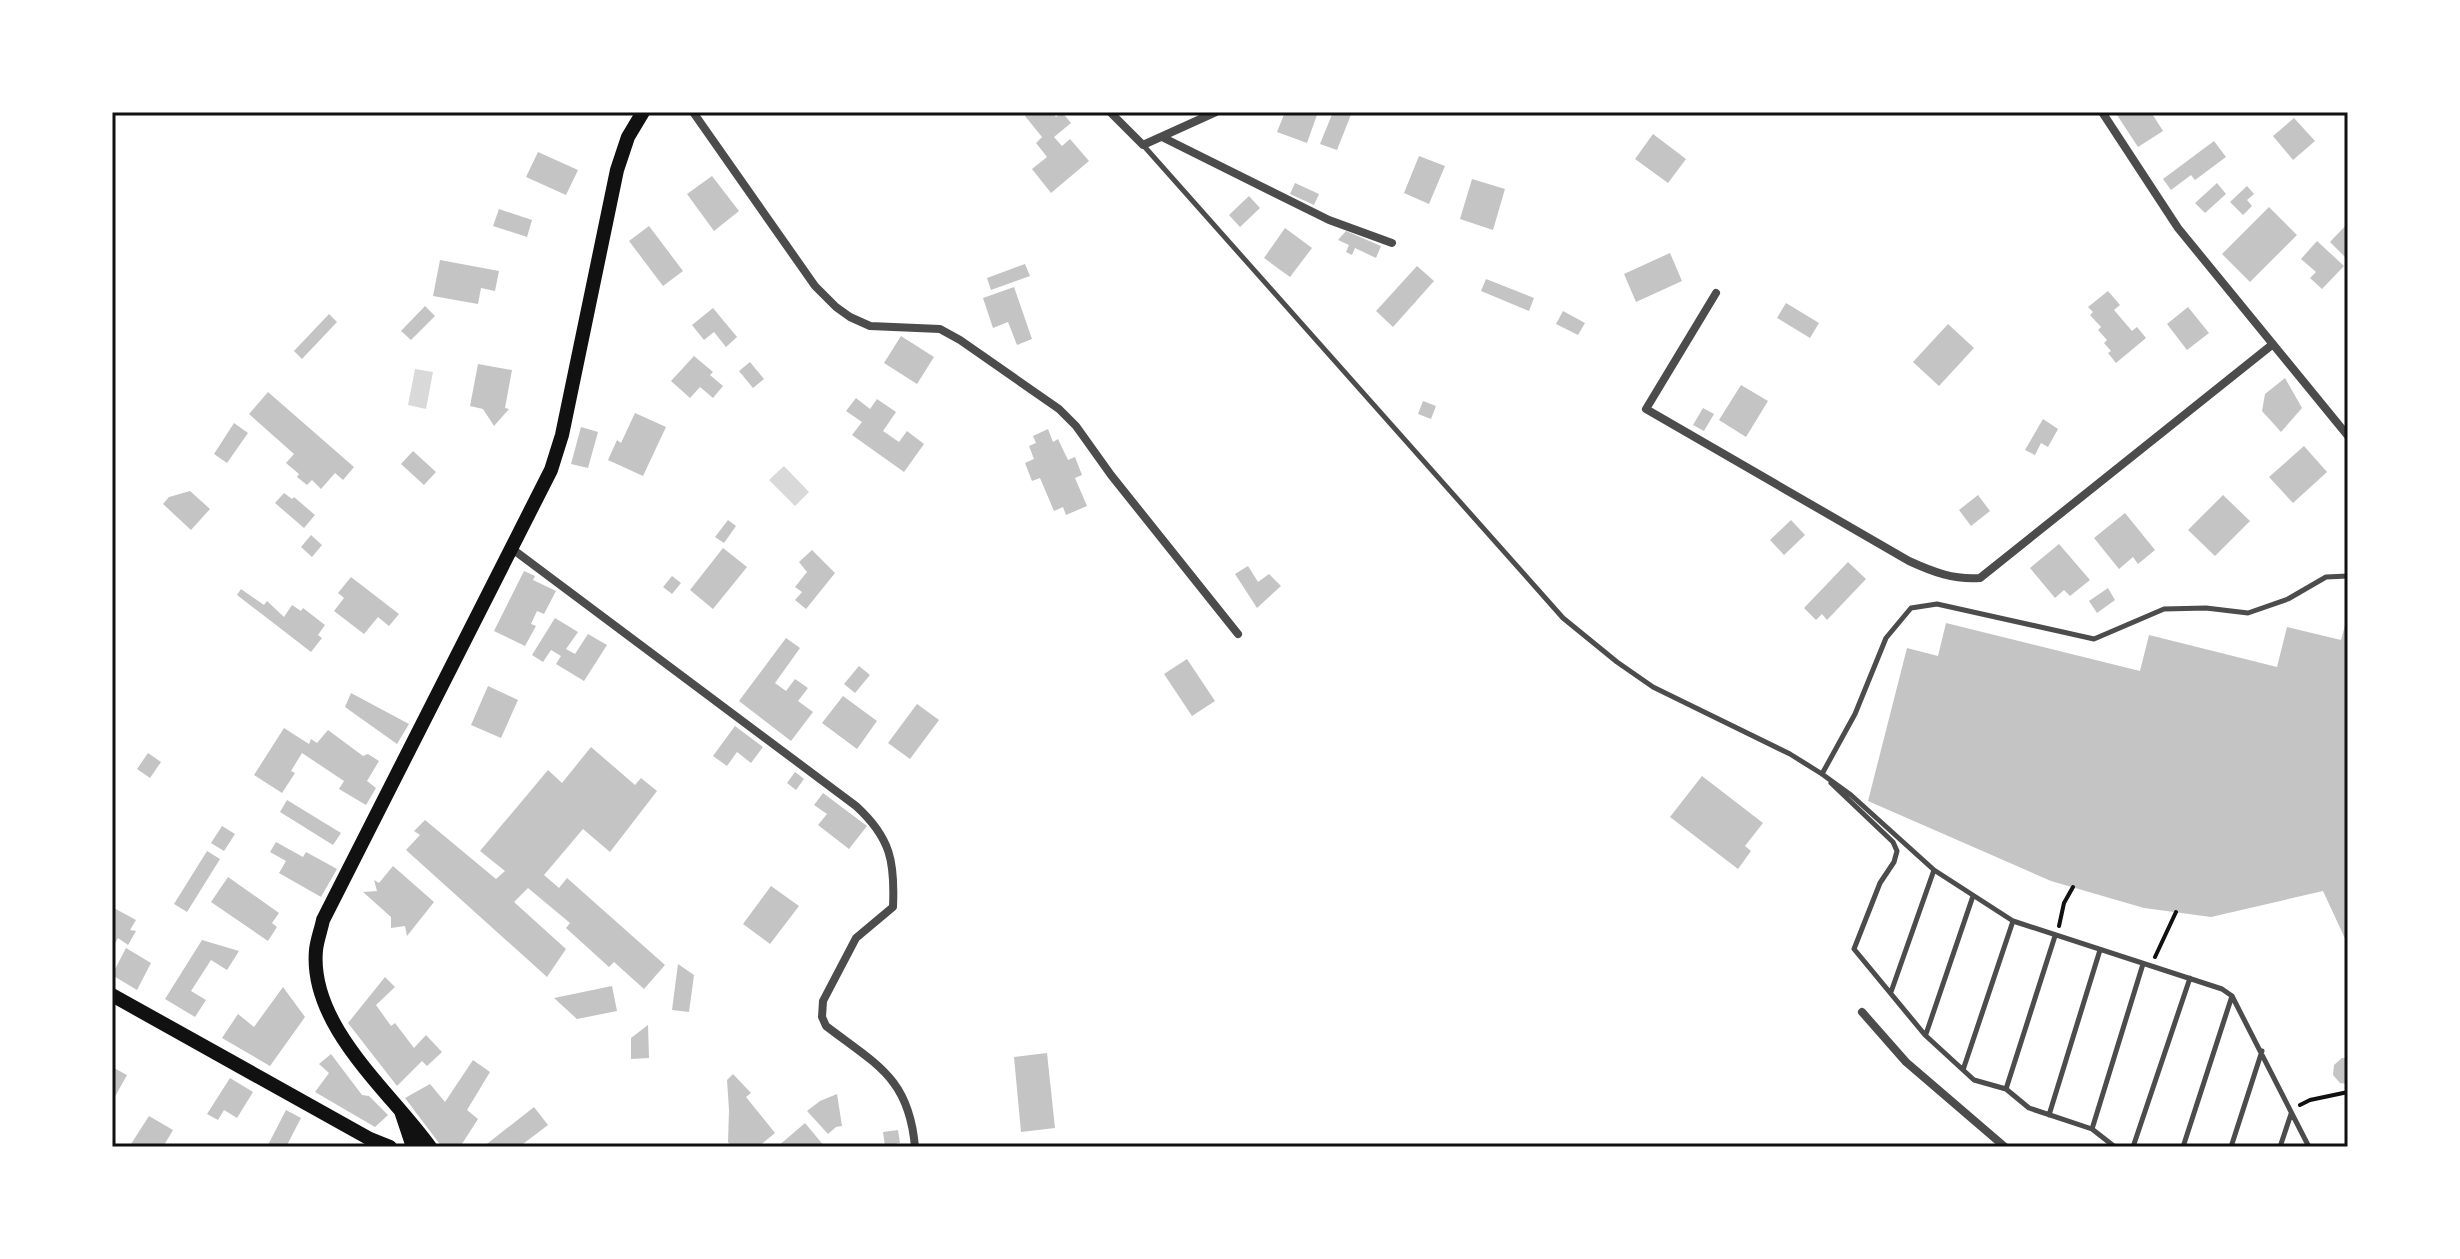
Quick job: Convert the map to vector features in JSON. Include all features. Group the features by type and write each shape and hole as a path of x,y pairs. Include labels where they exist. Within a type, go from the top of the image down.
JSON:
{"main road":[{"path":"430,1147 330,1017 320,993 316,950 323,920 551,470 562,435 617,170 628,137 643,112"},
{"path":"112,995 375,1143 390,1147"},
{"path":"400,1107 413,1147"}],"street":[{"path":"693,112 815,286 836,307 870,326 940,329 1059,409 1076,426 1111,475 1238,634"},
{"path":"1110,112 1143,145 1216,112"},
{"path":"2102,112 2178,228 2348,436"},
{"path":"1162,137 1329,220 1392,243"},
{"path":"1716,293 1646,409 1909,561 1937,574 1964,579 1980,578 2273,344"},
{"path":"511,548 856,806 870,818 887,843 894,871 893,907 856,938 823,1001 822,1017 826,1026 886,1072 898,1085 913,1123 915,1147"},
{"path":"1862,1012 1906,1062 2005,1147"}],"lane":[{"path":"1143,145 1563,618 1653,687 1790,754 1822,774 1851,795 1934,870 2013,921 2190,978 2222,989 2232,996 2309,1147"},
{"path":"1822,774 1855,714 1886,638 1911,608 1937,604 2094,639 2164,609 2206,608 2248,613 2288,599 2326,577 2348,576"},
{"path":"1822,774 1893,842 1897,851 1894,862 1880,883 1854,949 1925,1035 1974,1080 2006,1089 2029,1108 2092,1129 2115,1147"},
{"path":"1891,992 1934,870"},
{"path":"1925,1035 1973,896"},
{"path":"1963,1070 2013,921"},
{"path":"2006,1089 2055,936"},
{"path":"2049,1115 2100,950"},
{"path":"2092,1129 2143,964"},
{"path":"2133,1147 2190,978"},
{"path":"2183,1147 2232,996"},
{"path":"2231,1147 2262,1051"},
{"path":"2280,1147 2292,1113"}],"path":[{"path":"2055,936 2064,903 2073,887"},
{"path":"2150,966 2176,912"},
{"path":"2298,1106 2310,1100 2348,1092"}],"shaded area":[{"path":"415,369 433,372 426,409 408,405"},
{"path":"784,466 809,492 795,506 769,480"}],"building":[{"path":"1030,112 1052,112 1056,117 1062,112 1071,123 1054,137 1062,146 1070,139 1089,161 1051,193 1032,169 1047,157 1036,143 1042,137 1025,116"},
{"path":"1285,112 1318,112 1307,143 1277,132"},
{"path":"1333,112 1352,112 1337,150 1320,144"},
{"path":"2121,112 2151,112 2163,131 2138,147 2117,115"},
{"path":"2294,118 2315,141 2293,160 2273,136"},
{"path":"1653,134 1686,159 1668,183 1635,159"},
{"path":"2214,141 2226,157 2195,180 2191,175 2171,190 2163,179"},
{"path":"538,152 578,170 566,195 526,177"},
{"path":"1419,156 1445,166 1429,204 1404,193"},
{"path":"712,176 739,211 714,231 687,194"},
{"path":"1472,179 1505,189 1493,230 1460,219"},
{"path":"1295,183 1319,194 1314,205 1290,194"},
{"path":"2217,183 2226,194 2205,213 2195,203"},
{"path":"2247,186 2254,194 2247,200 2252,206 2243,215 2230,202"},
{"path":"1249,196 1260,208 1240,227 1229,215"},
{"path":"2269,207 2297,235 2250,282 2222,254"},
{"path":"499,209 532,220 527,237 493,226"},
{"path":"2348,223 2348,260 2330,242"},
{"path":"649,226 683,271 663,286 629,241"},
{"path":"1285,228 1312,248 1290,277 1264,258"},
{"path":"1346,231 1381,246 1376,258 1355,248 1352,255 1346,252 1349,245 1338,240"},
{"path":"2317,241 2344,266 2322,289 2310,278 2316,272 2301,259"},
{"path":"1670,253 1682,281 1636,302 1624,274"},
{"path":"440,260 499,271 495,291 481,288 478,304 433,296"},
{"path":"1025,264 1030,276 991,290 987,278"},
{"path":"1417,266 1434,281 1393,327 1376,311"},
{"path":"1486,279 1534,298 1529,311 1481,291"},
{"path":"1014,287 1032,339 1017,345 1008,322 993,328 983,298"},
{"path":"2108,291 2120,305 2114,310 2132,331 2137,327 2146,338 2116,363 2104,343 2107,340 2098,330 2101,327 2090,315 2093,312 2088,307"},
{"path":"1786,303 1819,323 1810,338 1777,318"},
{"path":"425,306 435,316 411,340 401,331"},
{"path":"2188,307 2209,333 2187,350 2167,324"},
{"path":"713,308 737,337 726,347 714,332 704,340 692,325"},
{"path":"1563,311 1585,323 1578,335 1556,324"},
{"path":"329,314 337,322 302,359 294,351"},
{"path":"1948,324 1974,348 1939,386 1913,362"},
{"path":"901,336 934,357 917,384 884,363"},
{"path":"694,356 713,372 710,375 723,386 713,398 700,387 690,398 671,381"},
{"path":"750,362 764,379 753,388 739,371"},
{"path":"478,364 512,370 505,408 509,409 494,426 483,409 470,406"},
{"path":"2285,378 2302,408 2281,432 2262,411 2265,394"},
{"path":"1741,385 1768,401 1746,437 1719,420"},
{"path":"268,392 354,467 343,480 335,473 321,489 312,480 307,485 297,477 299,474 286,463 294,454 249,414"},
{"path":"856,398 870,409 877,399 896,412 883,431 899,442 907,431 924,444 904,472 852,435 862,422 846,411"},
{"path":"1423,401 1436,406 1431,419 1418,414"},
{"path":"1703,408 1714,414 1704,431 1693,425"},
{"path":"635,413 666,427 643,476 608,460 617,440 621,443"},
{"path":"2043,419 2058,429 2048,447 2041,443 2035,455 2025,450"},
{"path":"234,423 248,433 227,463 214,454"},
{"path":"581,427 598,432 588,468 571,464"},
{"path":"1048,429 1053,442 1058,439 1068,460 1075,457 1082,475 1075,478 1087,506 1066,515 1063,507 1054,511 1040,478 1032,481 1025,463 1034,459 1029,446 1036,443 1033,436"},
{"path":"2304,446 2327,472 2293,503 2269,477"},
{"path":"413,451 436,472 424,485 401,464"},
{"path":"190,491 210,509 191,530 163,504 169,497"},
{"path":"284,493 292,499 294,497 315,515 304,528 275,503"},
{"path":"1978,495 1990,511 1971,526 1959,510"},
{"path":"2223,495 2250,521 2215,556 2188,530"},
{"path":"2125,513 2155,550 2138,564 2133,557 2119,569 2094,538"},
{"path":"728,520 736,526 724,543 715,537"},
{"path":"1791,520 1805,535 1784,555 1770,540"},
{"path":"311,535 322,545 312,557 301,547"},
{"path":"2059,544 2090,580 2070,596 2064,590 2055,598 2030,568"},
{"path":"723,548 747,567 713,609 690,590"},
{"path":"812,550 835,573 806,609 795,600 802,592 795,587 807,572 799,562"},
{"path":"1848,562 1866,579 1827,620 1822,614 1816,620 1804,608"},
{"path":"1248,566 1258,582 1269,574 1281,586 1257,608 1235,574"},
{"path":"524,571 535,576 533,580 556,591 544,614 537,611 531,624 536,626 525,646 494,631"},
{"path":"672,576 681,583 672,594 663,587"},
{"path":"351,577 399,614 389,626 378,617 364,634 334,611 344,598 338,593"},
{"path":"2108,588 2115,600 2097,613 2089,601"},
{"path":"241,589 264,605 267,601 284,617 292,605 301,611 303,608 325,625 318,635 322,638 311,652 237,595"},
{"path":"555,618 578,632 566,649 575,654 588,634 607,645 584,681 556,664 561,656 551,650 543,662 532,655"},
{"path":"2347,618 2348,945 2323,891 2211,917 2144,908 2051,881 1868,801 1907,648 1938,656 1946,623 2140,671 2149,635 2277,667 2287,627 2341,640"},
{"path":"786,638 800,648 775,683 786,691 795,679 808,688 798,701 813,712 791,741 739,701"},
{"path":"1187,659 1215,701 1192,716 1164,674"},
{"path":"859,666 870,675 855,693 844,684"},
{"path":"488,686 518,700 501,738 471,725"},
{"path":"351,693 409,724 397,744 345,707"},
{"path":"843,696 877,721 857,749 822,723"},
{"path":"917,704 939,720 910,759 888,743"},
{"path":"735,726 763,747 751,763 737,752 727,766 713,756"},
{"path":"284,728 309,744 311,739 317,743 328,730 363,756 368,754 379,761 367,781 376,788 366,805 339,789 344,781 302,753 291,771 295,773 282,793 254,775"},
{"path":"591,747 635,785 641,778 657,791 610,852 583,829 544,875 559,888 567,878 665,965 644,989 614,962 609,967 566,928 570,923 528,888 514,902 566,949 547,977 406,850 420,835 414,831 425,820 496,879 505,871 480,851 548,770 562,783"},
{"path":"148,753 161,762 150,778 137,769"},
{"path":"795,772 804,779 796,790 787,783"},
{"path":"1702,776 1763,823 1745,846 1751,851 1738,869 1670,817"},
{"path":"823,793 867,826 849,849 818,825 827,814 814,805"},
{"path":"287,800 341,833 333,845 280,812"},
{"path":"222,826 235,834 224,851 211,843"},
{"path":"276,842 303,857 306,852 337,869 321,897 279,873 286,861 270,852"},
{"path":"207,851 220,859 187,912 174,904"},
{"path":"393,866 434,902 407,936 405,926 391,928 391,917 363,892 377,891 374,880 379,883"},
{"path":"228,877 279,913 272,923 277,927 268,941 211,902"},
{"path":"771,886 799,906 770,944 743,924"},
{"path":"112,907 136,920 130,930 136,931 128,945 118,938 112,949"},
{"path":"202,940 239,951 227,970 211,960 191,991 206,1000 195,1017 165,999"},
{"path":"126,948 151,963 137,990 112,975"},
{"path":"678,964 694,975 689,1012 672,1010"},
{"path":"385,977 395,987 376,1005 391,1026 395,1023 414,1048 426,1035 442,1052 427,1066 422,1061 397,1086 348,1023"},
{"path":"612,986 617,1011 577,1019 554,998"},
{"path":"283,987 305,1017 270,1066 222,1038 238,1014 254,1027"},
{"path":"648,1025 649,1058 631,1059 631,1038"},
{"path":"1047,1053 1055,1128 1021,1132 1014,1057"},
{"path":"331,1054 362,1095 369,1096 388,1115 375,1127 315,1092 329,1073 319,1064"},
{"path":"2342,1058 2348,1058 2348,1084 2340,1083 2333,1075 2334,1065"},
{"path":"473,1060 490,1072 467,1110 478,1119 460,1147 442,1147 405,1098 430,1084 445,1102"},
{"path":"112,1067 127,1075 112,1102"},
{"path":"733,1074 751,1093 746,1097 775,1133 758,1147 732,1147 728,1142 727,1080"},
{"path":"230,1078 253,1092 237,1118 224,1110 218,1120 207,1114"},
{"path":"837,1094 842,1126 828,1134 807,1111"},
{"path":"534,1107 548,1125 519,1147 483,1147"},
{"path":"286,1110 301,1118 286,1147 267,1147"},
{"path":"149,1116 173,1130 163,1147 136,1147 131,1144"},
{"path":"805,1123 825,1147 777,1147"},
{"path":"898,1130 900,1143 885,1146 883,1132"}]}
